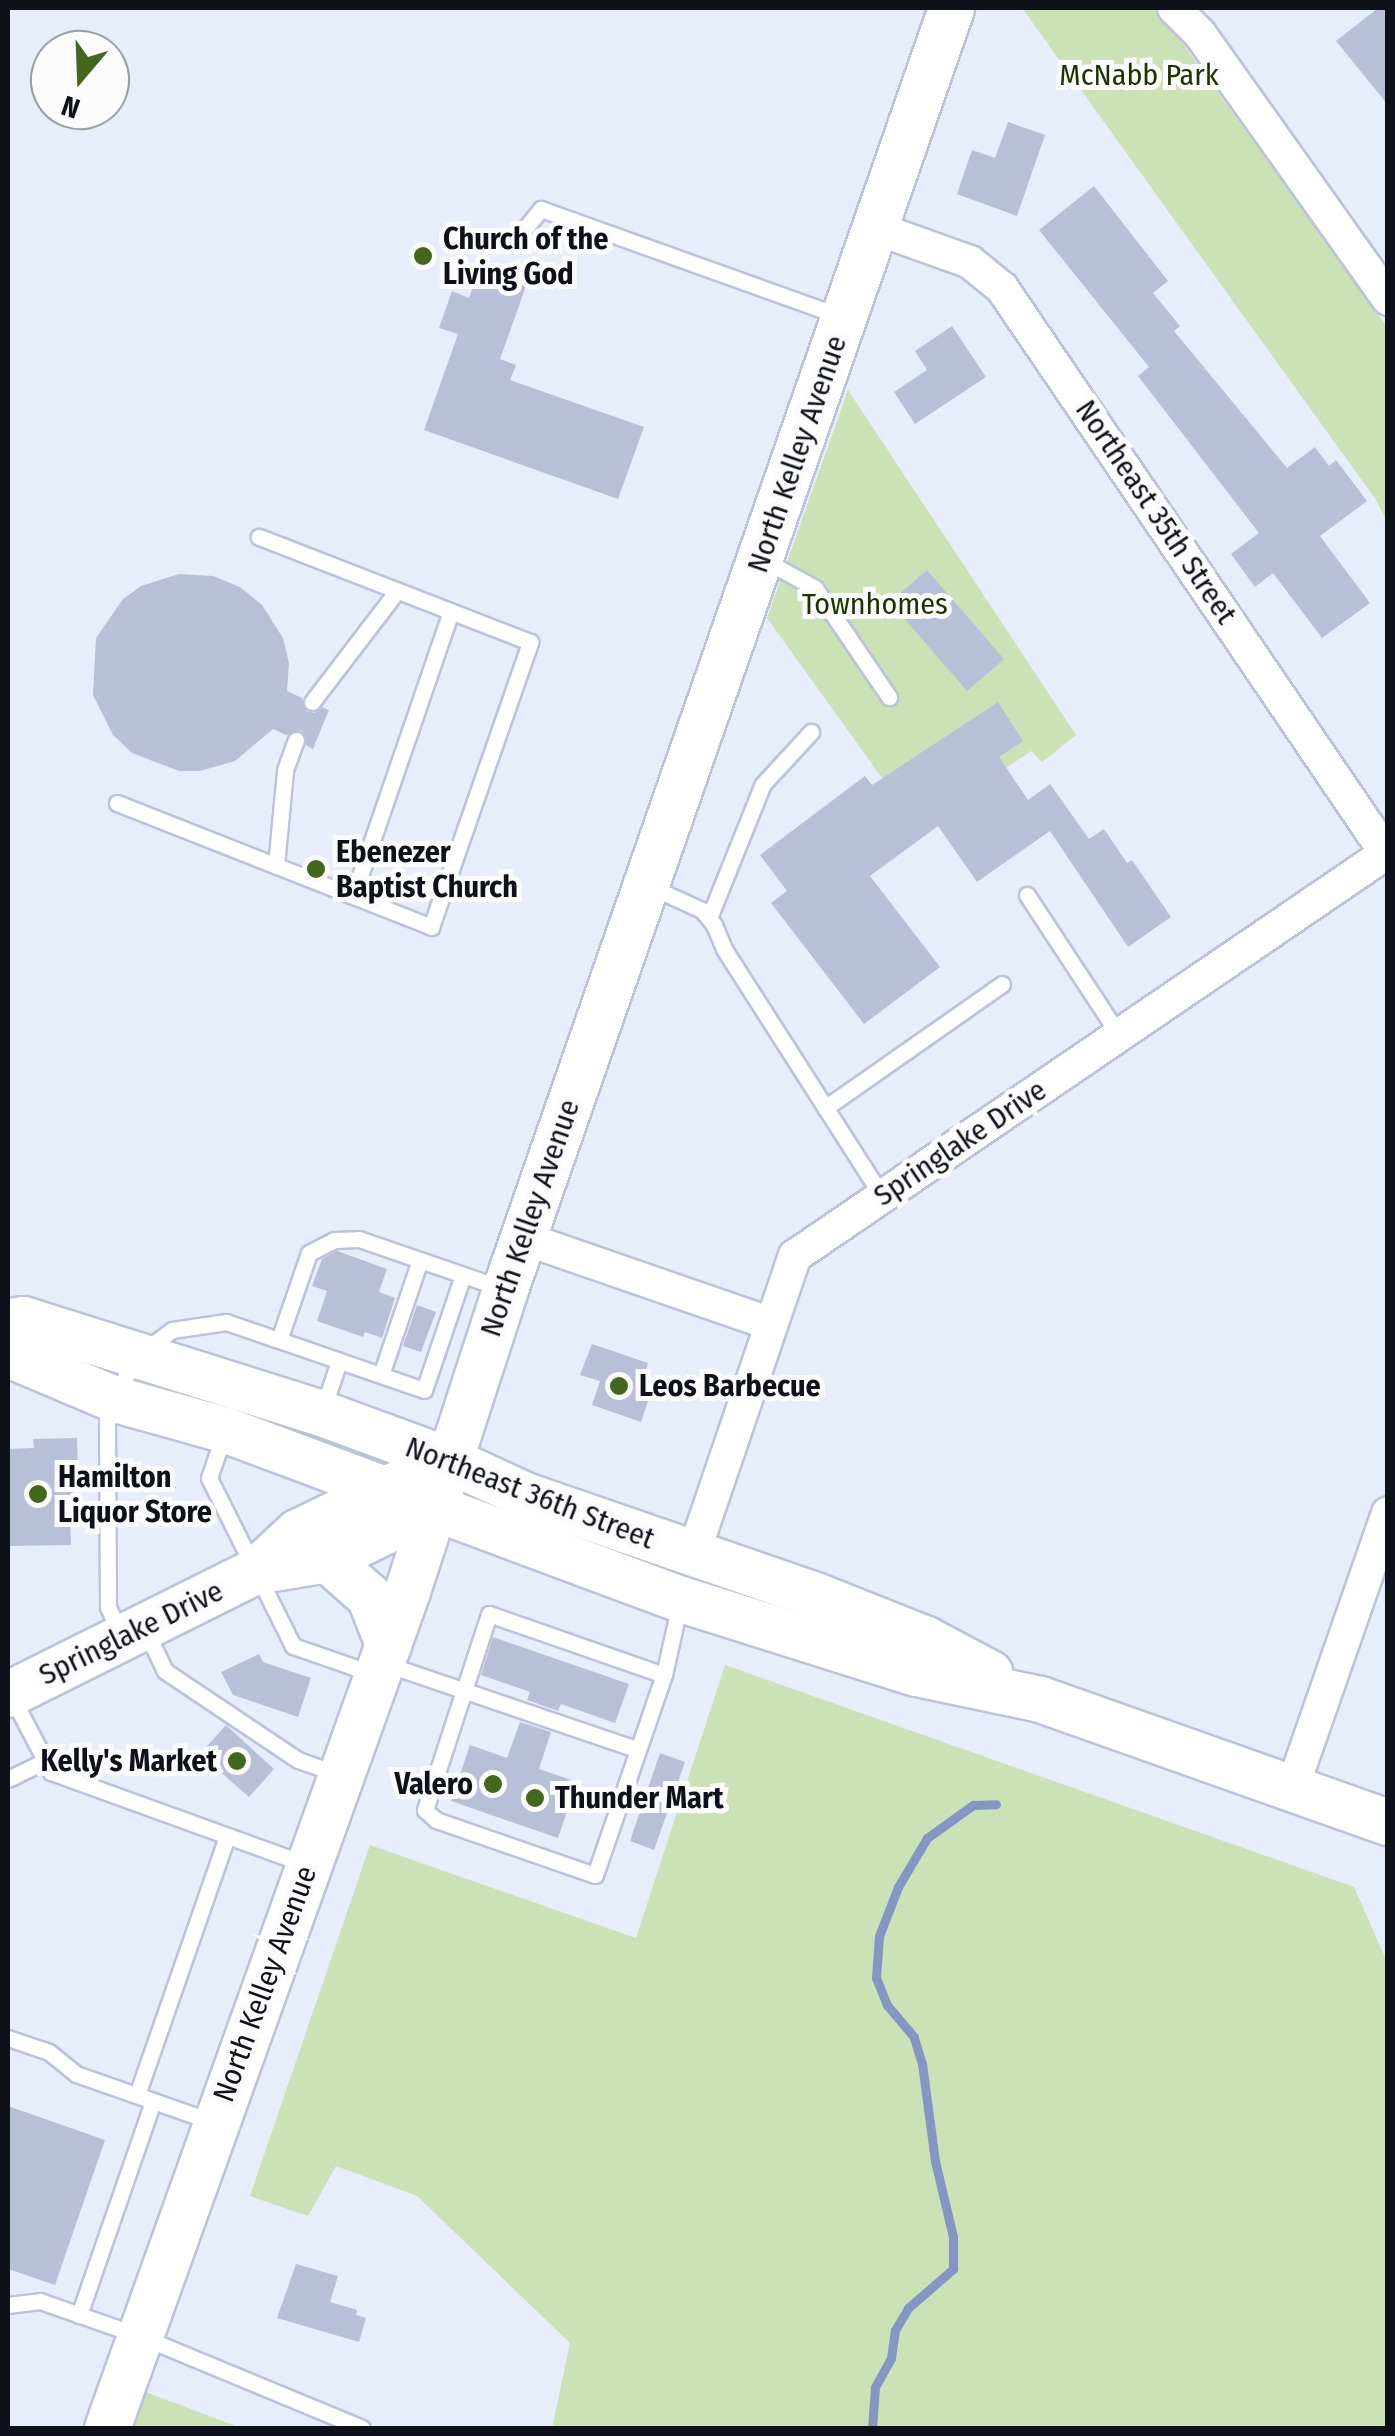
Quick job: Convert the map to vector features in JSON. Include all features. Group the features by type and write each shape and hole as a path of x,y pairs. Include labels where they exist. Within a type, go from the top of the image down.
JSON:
{"main road":[{"name":"North Kelley Avenue","path":"107,2428 214,2122 342,1776 505,1290 951,8"},
{"name":"Northeast 36th Street","path":"8,1322 23,1319 140,1354 449,1460 525,1495 815,1595 926,1638 1040,1699"},
{"name":"Northeast 36th Street","path":"8,1354 112,1398 226,1430 681,1600 916,1673 1040,1699 1388,1822"},
{"name":"Springlake Drive","path":"9,1694 254,1572 298,1532 449,1460"},
{"name":"Springlake Drive","path":"254,1572 327,1559 434,1507"},
{"path":"681,1600 693,1555"},
{"path":"327,1559 369,1596 382,1661"}],"street":[{"path":"1174,8 1200,34 1388,299"},
{"name":"Northeast 35th Street","path":"874,228 970,262 1002,288 1387,854"},
{"name":"Springlake Drive","path":"693,1555 795,1256 1387,854"},
{"path":"523,1238 771,1324"},
{"path":"1292,1789 1388,1513"}],"lane":[{"path":"519,236 541,209 844,317"},
{"path":"117,803 431,927 530,642 259,538"},
{"path":"760,559 800,576 815,588 889,697"},
{"path":"312,702 397,591"},
{"path":"353,896 451,612"},
{"path":"709,918 763,784 810,732"},
{"path":"276,866 285,770 296,740"},
{"path":"647,885 702,910 709,918 882,1196"},
{"path":"1027,895 1119,1035"},
{"path":"825,1108 1002,984"},
{"path":"278,1340 308,1252 334,1240 360,1239 505,1290"},
{"path":"381,1375 420,1260"},
{"path":"342,1776 298,1760 165,1671 108,1607 106,1415 112,1398 140,1354 172,1330 226,1322 424,1390 462,1275"},
{"path":"321,1414 339,1360"},
{"path":"226,1430 209,1478 293,1646 382,1661 638,1750"},
{"path":"664,1675 489,1614 426,1810 436,1820 595,1876 664,1675 681,1600"},
{"path":"9,1694 51,1772 309,1865"},
{"path":"8,1779 45,1760"},
{"path":"79,2315 227,1836"},
{"path":"8,2038 49,2052 76,2074 214,2122"},
{"path":"8,2304 40,2302 140,2336 362,2428"}],"green space":[{"name":"McNabb Park","path":"1022,8 1154,8 1160,12 1387,327 1387,522 1376,500"},
{"name":"Townhomes","path":"848,390 1076,735 1042,762 1031,751 918,828 767,618"},
{"path":"725,1665 1354,1887 1387,1962 1387,2428 552,2428 570,2343 417,2196 336,2166 308,2216 250,2196 370,1845 636,1938"},
{"path":"143,2391 241,2428 130,2428"}],"building":[{"path":"1378,8 1388,8 1388,105 1336,41"},
{"path":"1008,122 1045,135 1017,216 957,194 972,150 995,158"},
{"path":"1094,186 1168,281 1153,293 1180,326 1174,331 1287,468 1315,447 1329,466 1336,460 1367,501 1320,536 1370,603 1322,638 1273,573 1255,587 1231,554 1259,533 1138,376 1149,367 1039,230"},
{"path":"479,269 526,286 500,359 516,365 510,380 644,427 618,499 424,430 458,334 439,328 452,291 469,298"},
{"path":"952,326 986,377 915,424 894,392 927,370 915,351"},
{"path":"927,570 1004,659 967,691 890,602"},
{"path":"179,574 213,576 240,587 262,605 283,638 289,663 287,691 302,698 306,711 315,713 322,707 329,710 313,749 306,745 301,730 286,735 273,729 235,761 200,771 179,771 132,753 113,735 93,695 96,638 123,599 141,586"},
{"path":"998,702 1023,741 999,757 1028,800 1050,784 1089,839 1104,829 1127,863 1132,860 1171,917 1128,947 1050,831 977,882 938,826 870,876 940,967 864,1024 771,903 787,891 760,855 865,776 872,785"},
{"path":"337,1251 387,1269 379,1292 395,1298 382,1338 365,1332 363,1337 317,1321 327,1291 312,1286 322,1259"},
{"path":"417,1305 436,1312 421,1352 403,1346"},
{"name":"Leos Barbecue","path":"592,1344 648,1363 639,1390 650,1395 641,1422 592,1405 600,1381 580,1375"},
{"path":"77,1438 79,1511 70,1511 71,1545 8,1546 8,1449 34,1448 33,1439"},
{"path":"493,1637 629,1684 615,1723 561,1704 558,1711 527,1700 530,1692 481,1675"},
{"path":"259,1654 263,1662 311,1678 298,1717 233,1695 221,1672"},
{"path":"520,1722 551,1732 539,1769 577,1782 558,1838 451,1801 470,1745 507,1758"},
{"path":"226,1725 274,1769 249,1797 200,1754"},
{"path":"660,1753 685,1762 654,1850 630,1841"},
{"path":"8,2106 105,2140 55,2285 8,2269"},
{"path":"296,2264 338,2276 330,2302 357,2310 356,2315 366,2318 359,2342 277,2318"}],"waterway":[{"path":"872,2428 875,2387 891,2358 895,2330 908,2308 953,2269 953,2237 935,2161 922,2064 914,2037 887,2005 876,1978 879,1936 898,1887 927,1838 973,1805 996,1804"}],"place":[{"name":"Church of the Living God","path":"423,256"},
{"name":"Ebenezer Baptist Church","path":"316,869"},
{"name":"Leos Barbecue","path":"619,1386"},
{"name":"Hamilton Liquor Store","path":"38,1494"},
{"name":"Kelly's Market","path":"237,1761"},
{"name":"Valero","path":"493,1784"},
{"name":"Thunder Mart","path":"535,1798"}]}
